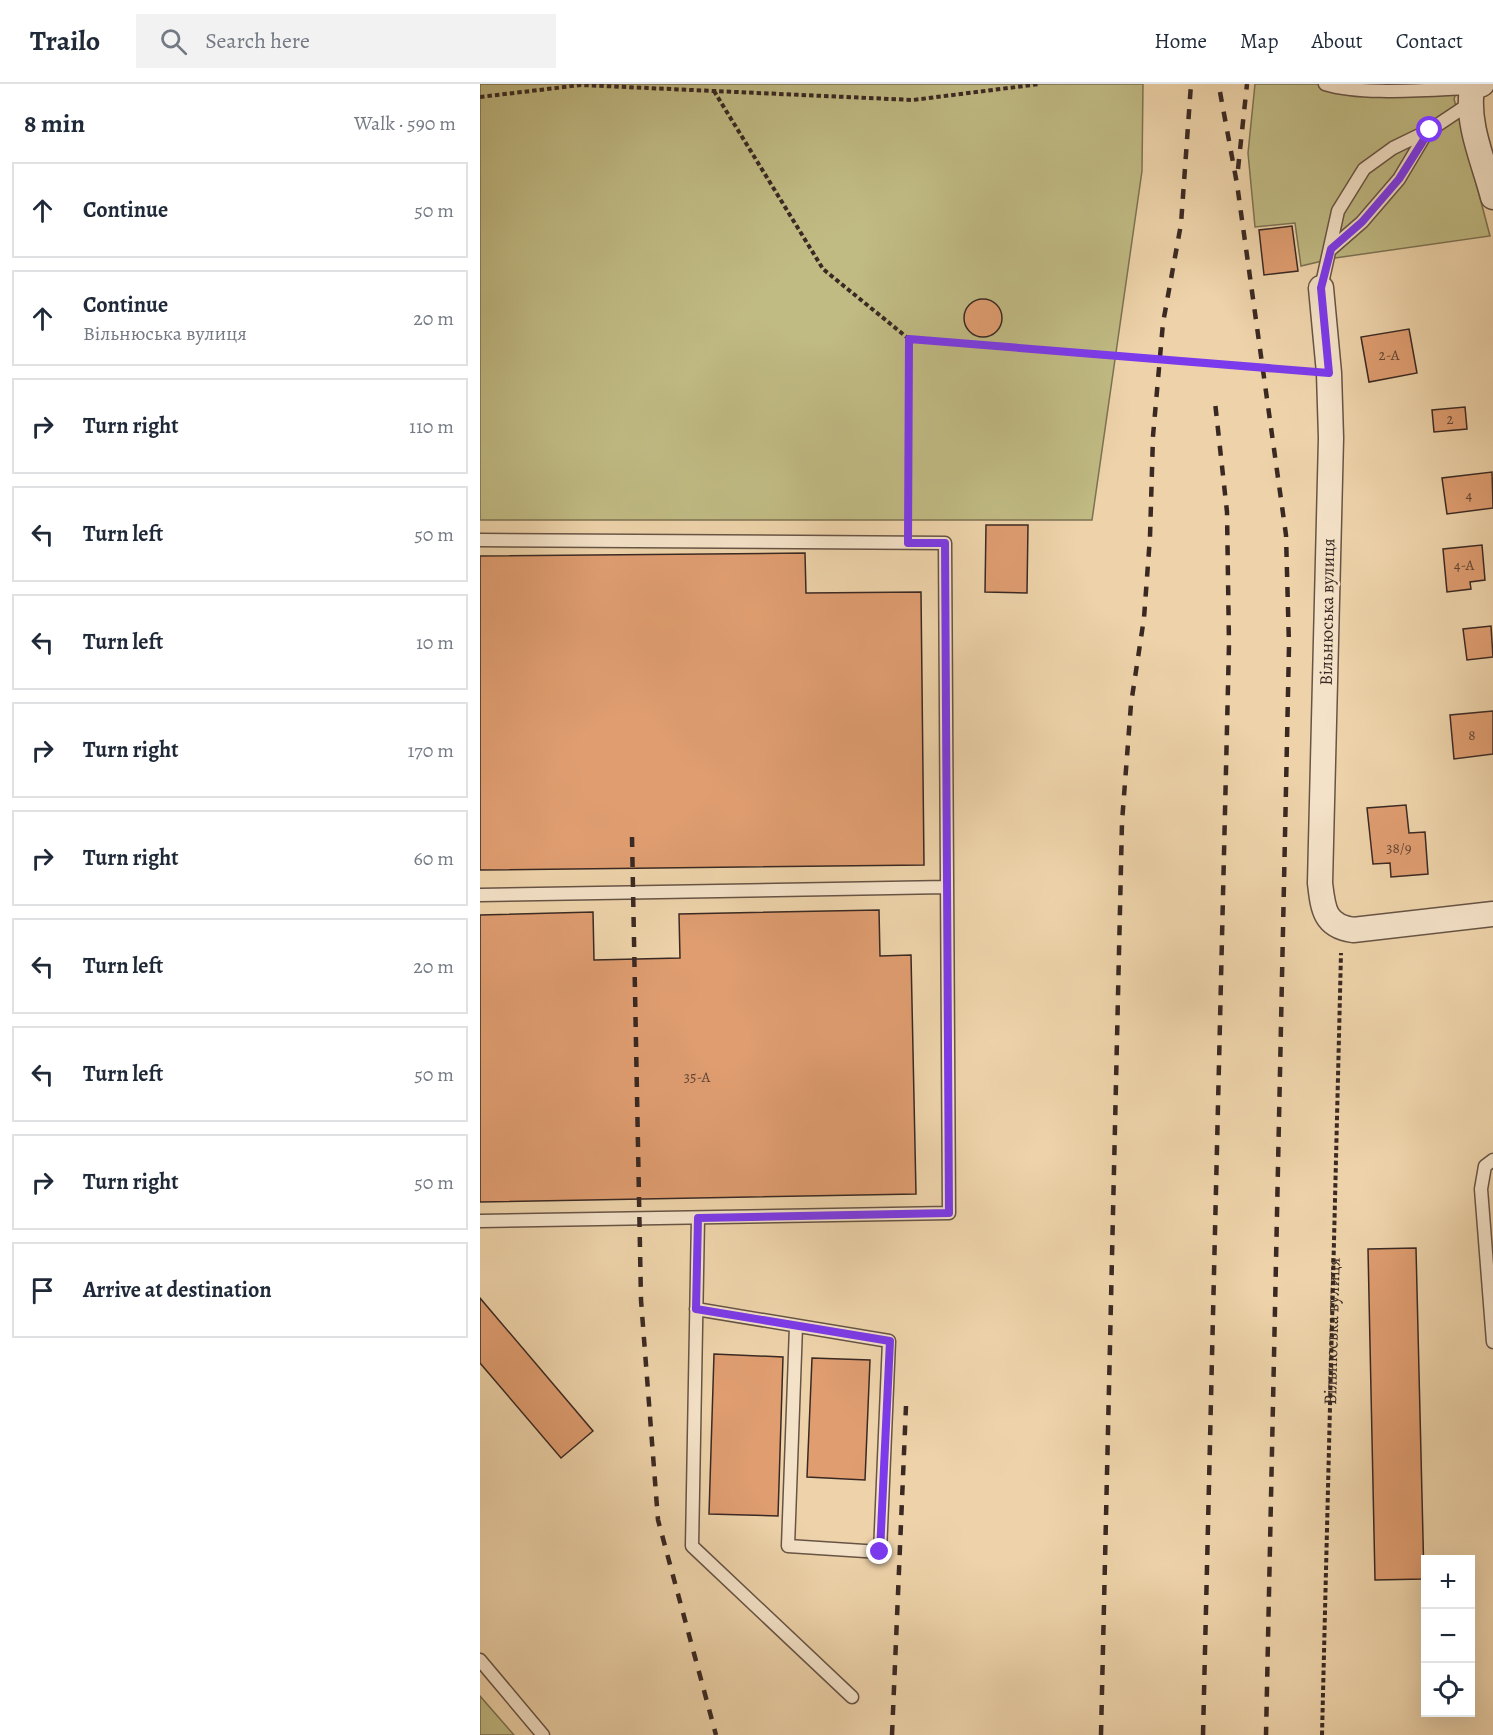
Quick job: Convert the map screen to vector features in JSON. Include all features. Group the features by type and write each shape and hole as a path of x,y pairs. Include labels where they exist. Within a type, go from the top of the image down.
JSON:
{"street":[{"path":"1474,92 1472,123 1493,197"},
{"name":"Вільнюська вулиця","path":"1321,288 1329,373 1331,438 1320,883 1323,910 1334,924 1347,929"},
{"path":"1347,929 1493,914"}],"lane":[{"path":"1325,84 1334,87 1379,90 1474,92"},
{"path":"1321,288 1338,211 1364,169 1393,148 1428,131 1474,92"},
{"path":"1331,249 1362,222 1399,179 1428,131"},
{"path":"480,540 945,543 949,1213 480,1221"},
{"path":"480,895 947,887"},
{"path":"1493,1160 1485,1166 1481,1189 1493,1342"},
{"path":"698,1218 692,1546 852,1697"},
{"path":"696,1309 890,1341 880,1552 788,1546 796,1326"},
{"path":"480,1660 543,1735"}],"path":[{"path":"480,97 581,85 913,100 1040,84"},
{"path":"714,91 823,269 909,339 1329,373"},
{"path":"908,543 909,339"},
{"name":"Вільнюська вулиця","path":"1322,1735 1347,929"}],"shaded area":[{"path":"480,84 1143,84 1142,171 1092,520 480,520"},
{"path":"1255,84 1459,84 1454,99 1490,236 1335,258 1301,266 1295,223 1255,227 1248,153"},
{"path":"480,1696 514,1735 480,1735"}],"building":[{"path":"1292,226 1298,271 1264,275 1259,230"},
{"path":"983,299 996,305 1002,318 996,331 983,337 970,331 964,318 970,305"},
{"path":"1409,329 1417,373 1369,382 1361,337"},
{"path":"1465,407 1467,429 1434,432 1432,410"},
{"path":"1492,472 1493,508 1447,514 1442,478"},
{"path":"986,525 1028,525 1027,593 985,592"},
{"path":"1482,545 1485,580 1470,582 1471,589 1447,592 1443,549"},
{"path":"805,553 806,593 921,592 924,865 480,870 480,556"},
{"path":"1491,626 1493,657 1467,660 1463,629"},
{"path":"1493,711 1493,754 1454,759 1450,715"},
{"path":"1406,805 1409,833 1425,832 1428,874 1391,877 1390,863 1373,864 1367,808"},
{"path":"879,910 880,956 911,955 916,1194 480,1202 480,915 593,912 594,960 680,958 679,914"},
{"path":"1416,1248 1423,1555 1421,1555 1421,1579 1375,1580 1368,1249"},
{"path":"480,1298 593,1431 561,1458 480,1363"},
{"path":"714,1354 783,1357 778,1516 709,1514"},
{"path":"812,1358 870,1360 865,1480 807,1477"}],"railway":[{"path":"1101,1735 1122,822 1131,704 1144,618 1150,537 1153,436 1163,323 1181,224 1191,84"},
{"path":"1238,169 1247,84"},
{"path":"1220,92 1237,184 1286,535 1289,646 1266,1735"},
{"path":"1203,1735 1229,644 1227,512 1215,402"},
{"path":"632,837 641,1300 658,1520 716,1735"},
{"path":"892,1735 906,1406"}],"route":[{"path":"880,1552 890,1341 696,1309 698,1218 949,1213 945,543 908,543 909,339 1329,373 1321,288 1331,249 1362,222 1399,179 1430,130"}]}
